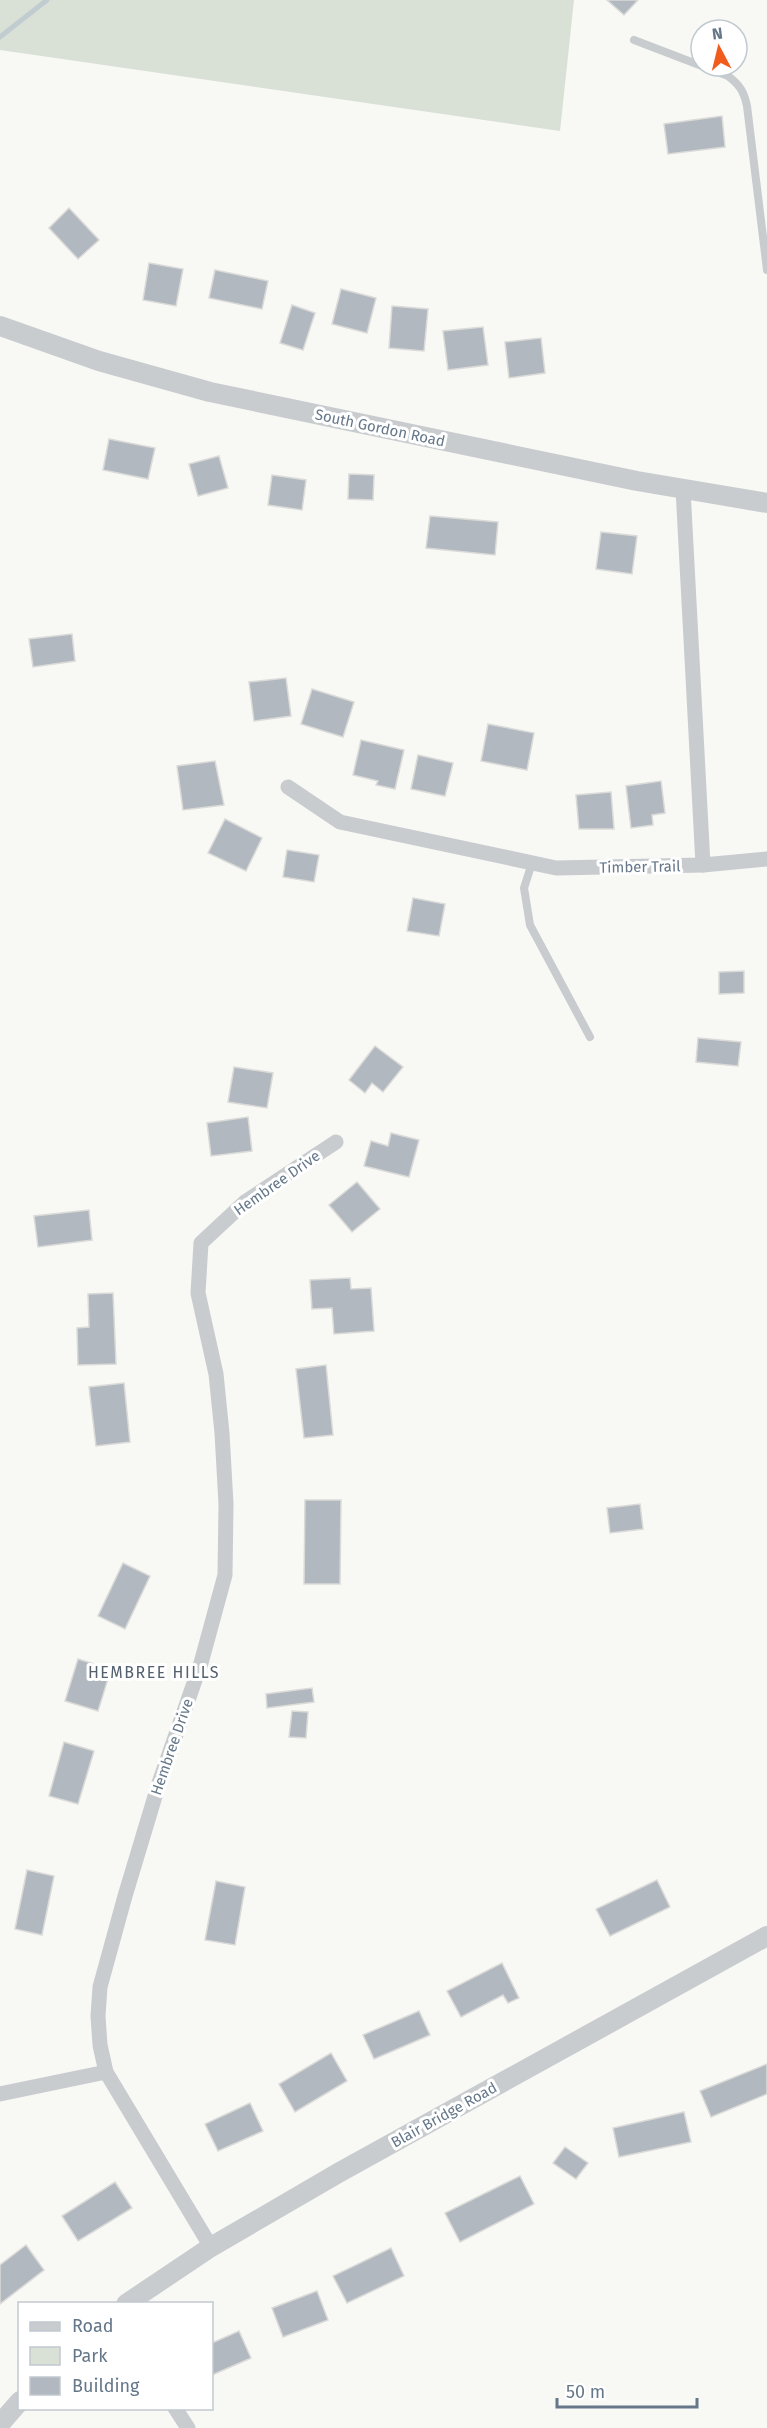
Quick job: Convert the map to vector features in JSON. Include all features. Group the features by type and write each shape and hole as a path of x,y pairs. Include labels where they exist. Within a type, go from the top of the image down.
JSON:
{"street":[{"name":"South Gordon Road","path":"0,326 99,361 210,392 683,489 767,503"},
{"name":"Timber Trail","path":"288,787 340,822 556,868 703,865 683,489"},
{"path":"703,865 767,859"},
{"name":"Hembree Drive","path":"211,2247 106,2072 100,2044 98,2016 100,1987 128,1885 159,1784 201,1662 225,1575 226,1504 222,1433 216,1374 198,1293 201,1243 245,1202 336,1142"},
{"name":"Blair Bridge Road","path":"129,2302 211,2247 340,2172 767,1936"},
{"path":"0,2094 106,2072"},
{"path":"0,2424 18,2403"},
{"path":"176,2410 188,2428"}],"lane":[{"path":"634,40 728,76 738,83 744,93 767,270"},
{"path":"532,863 524,888 530,925 590,1036"}],"green space":[{"path":"0,0 574,0 560,131 0,50"}],"building":[{"path":"607,0 638,0 624,15"},
{"path":"722,116 725,147 668,154 664,124"},
{"path":"69,208 99,240 78,259 49,228"},
{"path":"149,263 183,269 176,306 143,300"},
{"path":"215,270 268,281 262,309 209,298"},
{"path":"341,289 376,298 367,333 332,324"},
{"path":"292,305 315,313 303,350 280,343"},
{"path":"392,306 428,309 424,351 389,348"},
{"path":"483,327 488,365 448,370 443,331"},
{"path":"541,338 545,373 509,378 505,342"},
{"path":"109,439 155,448 148,479 103,470"},
{"path":"219,456 228,488 198,496 189,464"},
{"path":"349,474 374,475 373,500 348,499"},
{"path":"272,475 306,480 302,510 268,505"},
{"path":"430,516 498,522 495,555 426,548"},
{"path":"601,532 637,536 632,574 596,569"},
{"path":"72,634 75,661 33,667 29,639"},
{"path":"286,678 291,716 254,721 249,682"},
{"path":"312,689 354,702 343,737 301,724"},
{"path":"488,724 534,733 527,770 481,761"},
{"path":"361,740 404,750 395,789 376,785 378,781 353,775"},
{"path":"418,755 453,763 445,796 411,789"},
{"path":"215,761 224,805 183,810 177,766"},
{"path":"661,781 665,813 652,815 653,825 631,828 626,786"},
{"path":"611,792 614,829 579,829 576,795"},
{"path":"225,819 262,838 246,871 208,853"},
{"path":"287,850 319,855 314,882 283,877"},
{"path":"413,898 445,904 439,936 407,931"},
{"path":"744,971 744,993 719,994 719,972"},
{"path":"698,1038 741,1042 738,1066 696,1062"},
{"path":"375,1046 403,1067 383,1092 372,1083 365,1093 349,1080"},
{"path":"234,1067 273,1073 267,1108 228,1102"},
{"path":"248,1117 252,1151 211,1156 207,1123"},
{"path":"391,1133 419,1140 409,1177 364,1166 371,1141 388,1146"},
{"path":"357,1182 380,1209 352,1232 329,1205"},
{"path":"89,1210 92,1240 38,1247 34,1216"},
{"path":"350,1278 351,1289 371,1288 374,1331 334,1334 332,1308 312,1309 310,1280"},
{"path":"113,1293 116,1364 78,1365 77,1328 89,1327 88,1294"},
{"path":"326,1365 333,1435 304,1438 296,1369"},
{"path":"124,1383 130,1442 96,1446 89,1387"},
{"path":"305,1500 341,1500 340,1584 304,1584"},
{"path":"640,1504 643,1529 610,1533 607,1508"},
{"path":"123,1563 150,1576 125,1629 98,1616"},
{"path":"78,1659 111,1669 98,1711 65,1701"},
{"path":"312,1688 314,1702 267,1708 266,1694"},
{"path":"292,1711 308,1712 306,1738 289,1737"},
{"path":"64,1742 94,1751 78,1804 49,1796"},
{"path":"27,1870 54,1876 42,1935 15,1929"},
{"path":"657,1880 670,1907 610,1936 596,1909"},
{"path":"216,1881 245,1887 235,1945 205,1940"},
{"path":"502,1963 519,1998 508,2003 503,1995 461,2017 447,1991"},
{"path":"419,2011 430,2035 374,2059 363,2035"},
{"path":"331,2053 347,2081 295,2112 279,2084"},
{"path":"767,2064 767,2094 711,2117 700,2091"},
{"path":"250,2103 263,2131 218,2151 205,2124"},
{"path":"684,2112 691,2142 619,2157 613,2128"},
{"path":"565,2147 588,2163 576,2179 553,2163"},
{"path":"520,2176 534,2204 460,2242 445,2213"},
{"path":"115,2182 132,2208 78,2241 62,2216"},
{"path":"26,2245 44,2270 0,2304 0,2265"},
{"path":"391,2248 404,2276 347,2303 333,2276"},
{"path":"317,2291 328,2320 283,2337 272,2308"},
{"path":"239,2331 251,2358 213,2375 213,2343"}],"waterway":[{"path":"0,37 47,0"}],"district":[{"name":"HEMBREE HILLS","path":"154,1672"}]}
